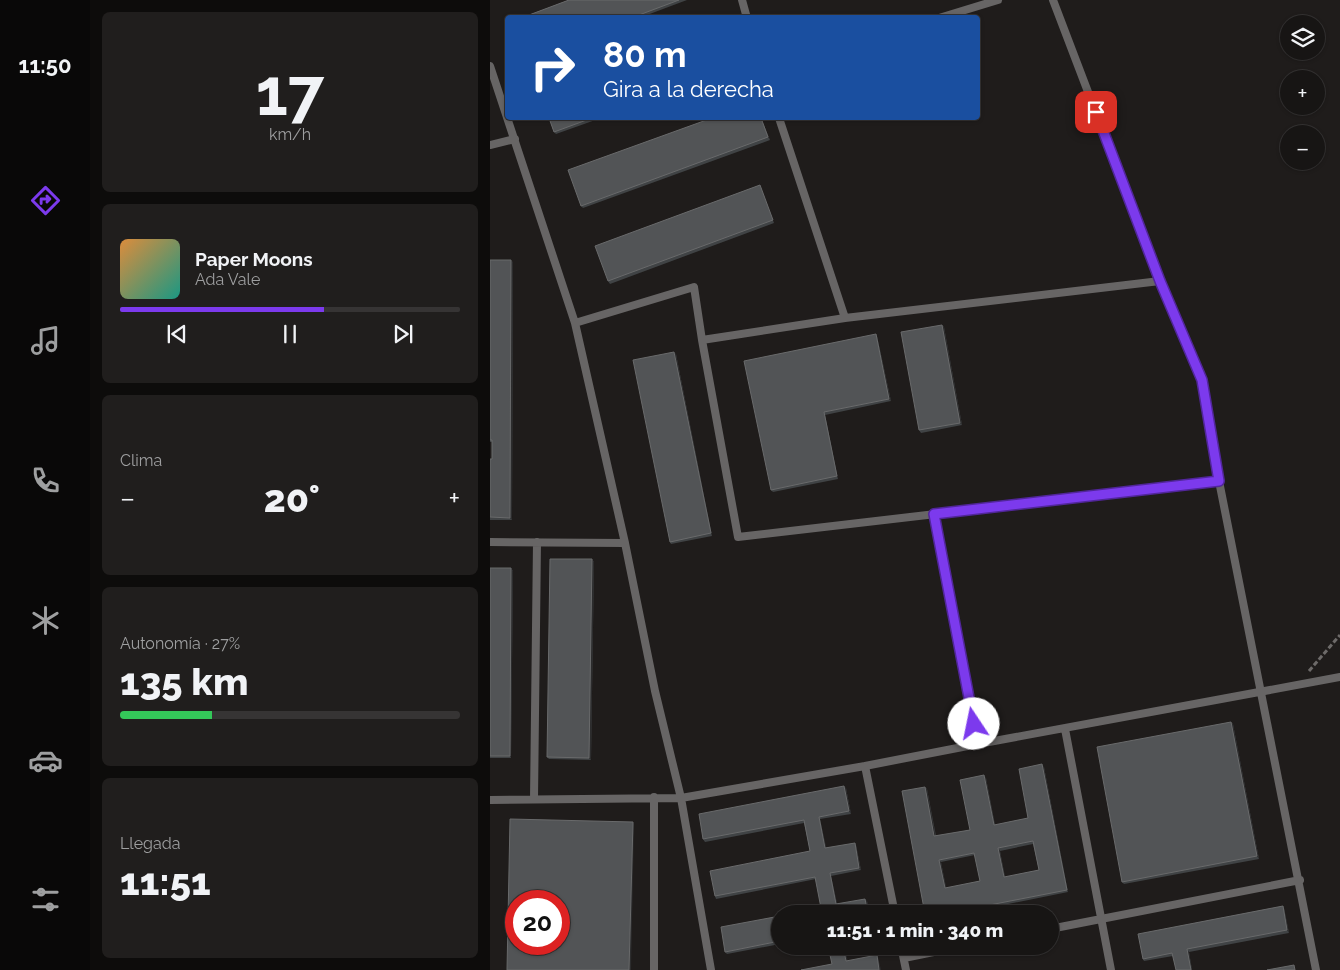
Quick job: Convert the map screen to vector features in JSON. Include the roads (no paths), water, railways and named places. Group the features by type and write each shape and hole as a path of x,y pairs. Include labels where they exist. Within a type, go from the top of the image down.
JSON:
{"lane":[{"path":"742,0 746,15"},
{"path":"949,15 998,0"},
{"path":"1053,0 1160,281 1202,380 1219,481 1300,880 1316,970"},
{"path":"490,66 505,112"},
{"path":"508,120 575,322 625,542 655,690 681,798 711,970"},
{"path":"780,120 845,318"},
{"path":"490,146 514,139"},
{"path":"702,340 845,318 1160,281"},
{"path":"575,322 694,287 738,537 1219,481"},
{"path":"934,514 978,744"},
{"path":"490,542 625,542"},
{"path":"534,799 537,542"},
{"path":"490,800 681,798 865,766 1340,677"},
{"path":"1065,728 1111,970"},
{"path":"865,766 893,905"},
{"path":"654,797 654,970"},
{"path":"1059,927 1300,880"},
{"path":"903,955 906,970"},
{"path":"904,958 919,955"}]}
